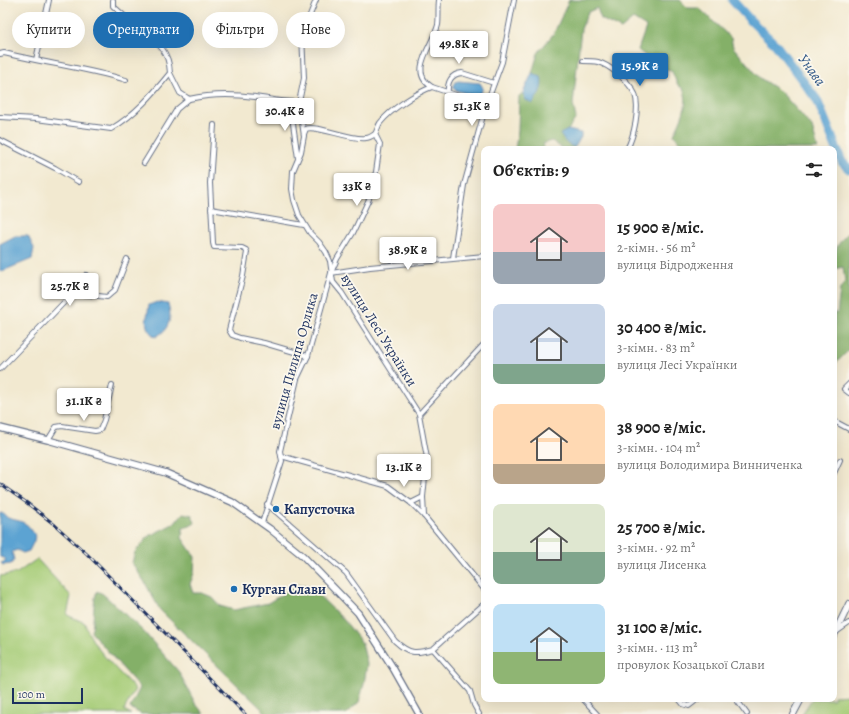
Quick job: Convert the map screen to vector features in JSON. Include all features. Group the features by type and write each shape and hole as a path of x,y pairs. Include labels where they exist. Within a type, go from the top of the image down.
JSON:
{"main road":[{"path":"0,428 166,473 232,502 262,523 303,556 358,613 393,668 419,714"},
{"path":"837,627 849,604"},
{"path":"793,714 800,702"}],"street":[{"path":"36,60 49,0"},
{"path":"113,0 113,6 160,45 167,55 170,65 170,73 180,93 189,99"},
{"name":"вулиця Лесі Українки","path":"316,0 302,34 304,78 299,102 304,136 301,152 293,171 292,190 294,200 304,225 326,252 330,260 333,282 342,293 419,414 427,458 423,497 424,516"},
{"path":"439,0 438,25 423,59 421,70 422,77 426,84 432,88 486,104"},
{"path":"453,258 464,185 486,104 502,62 514,0"},
{"path":"0,54 4,53 102,73 126,80"},
{"path":"582,61 598,62 608,66 624,78 630,85 635,95 636,121 634,132 628,146"},
{"path":"0,117 36,118 111,129 118,125 147,100 170,73"},
{"path":"448,93 447,86 453,76 458,73 494,83"},
{"path":"304,136 306,130 311,128 336,134 365,138 375,134 380,124 392,112 424,90 432,88"},
{"path":"144,163 177,109 189,99 217,94 256,97 287,103 299,102"},
{"path":"277,101 292,117 298,160"},
{"path":"214,125 210,183 212,243 214,247 242,248 247,252 243,276 229,330 232,335 240,338 264,342 308,356"},
{"name":"вулиця Пилипа Орлика","path":"262,523 282,461 280,451 297,379 308,356 331,273 337,259 353,233 369,199 370,190 376,172 380,144 375,134"},
{"path":"0,140 79,182"},
{"path":"211,208 304,225"},
{"path":"331,273 370,267 481,256"},
{"path":"73,293 106,297 115,290 127,259"},
{"path":"0,369 73,293 86,276"},
{"path":"419,414 481,347"},
{"path":"849,384 844,389 849,393"},
{"path":"48,440 56,427 62,426 95,431 100,430 104,420 112,385"},
{"path":"837,423 849,429"},
{"path":"281,456 388,486 411,503 424,516 481,585"},
{"path":"837,466 840,460"},
{"path":"411,503 423,497"},
{"path":"267,504 346,573 395,641 403,649 418,653 433,649 481,607"},
{"path":"837,631 849,623"},
{"path":"433,649 470,691 474,705 479,714"},
{"path":"586,702 597,714"},
{"path":"681,702 689,706 694,702"},
{"path":"738,702 747,714"}],"green space":[{"path":"569,0 680,0 688,8 699,8 731,38 733,47 760,78 781,92 812,127 817,146 683,146 674,135 685,107 685,95 683,89 678,85 671,70 661,68 638,50 646,27 633,19 621,29 601,19 597,8 588,12 581,29 573,104 576,118 568,130 561,134 566,143 570,146 559,146 552,141 544,143 544,146 516,146 518,131 519,96 523,93 526,100 541,77 532,73 538,53 554,33"},
{"path":"849,232 849,350 837,362 837,314 840,289 845,282 843,267 837,268 837,248"},
{"path":"183,513 192,515 195,523 183,528 182,538 195,557 194,573 190,584 193,593 202,593 212,597 220,606 234,610 268,603 297,585 310,587 344,620 362,643 367,664 359,702 346,714 267,714 160,610 132,563 135,552 149,536 175,523"},
{"path":"37,559 71,596 67,615 85,623 88,632 99,649 135,689 124,710 131,714 0,714 0,576 17,573"},
{"path":"97,591 103,594 143,631 179,672 195,703 204,714 141,714 130,708 140,688 91,632"},
{"path":"849,695 849,714 802,714 810,702 837,702 837,696"}],"water":[{"path":"532,73 541,77 542,85 540,92 532,104 526,100 523,93"},
{"path":"458,81 480,83 483,88 480,95 475,96 455,90 453,87 454,83"},
{"path":"568,130 581,133 581,137 576,146 570,146 560,134"},
{"path":"15,236 28,236 34,248 32,259 0,272 0,244"},
{"path":"157,302 168,304 170,319 166,328 155,337 148,329 146,322 149,305"},
{"path":"0,513 8,518 26,524 35,535 29,551 23,553 17,550 12,552 14,560 11,564 3,565 1,563 6,560 0,557"}],"waterway":[{"name":"Унава","path":"732,0 776,45 817,100 836,146"},
{"name":"Унава","path":"837,150 842,162 849,169"}],"railway":[{"path":"0,484 55,525 87,554 245,714"}],"place":[{"name":"Капусточка","path":"276,509"},
{"name":"Курган Слави","path":"234,589"}]}
